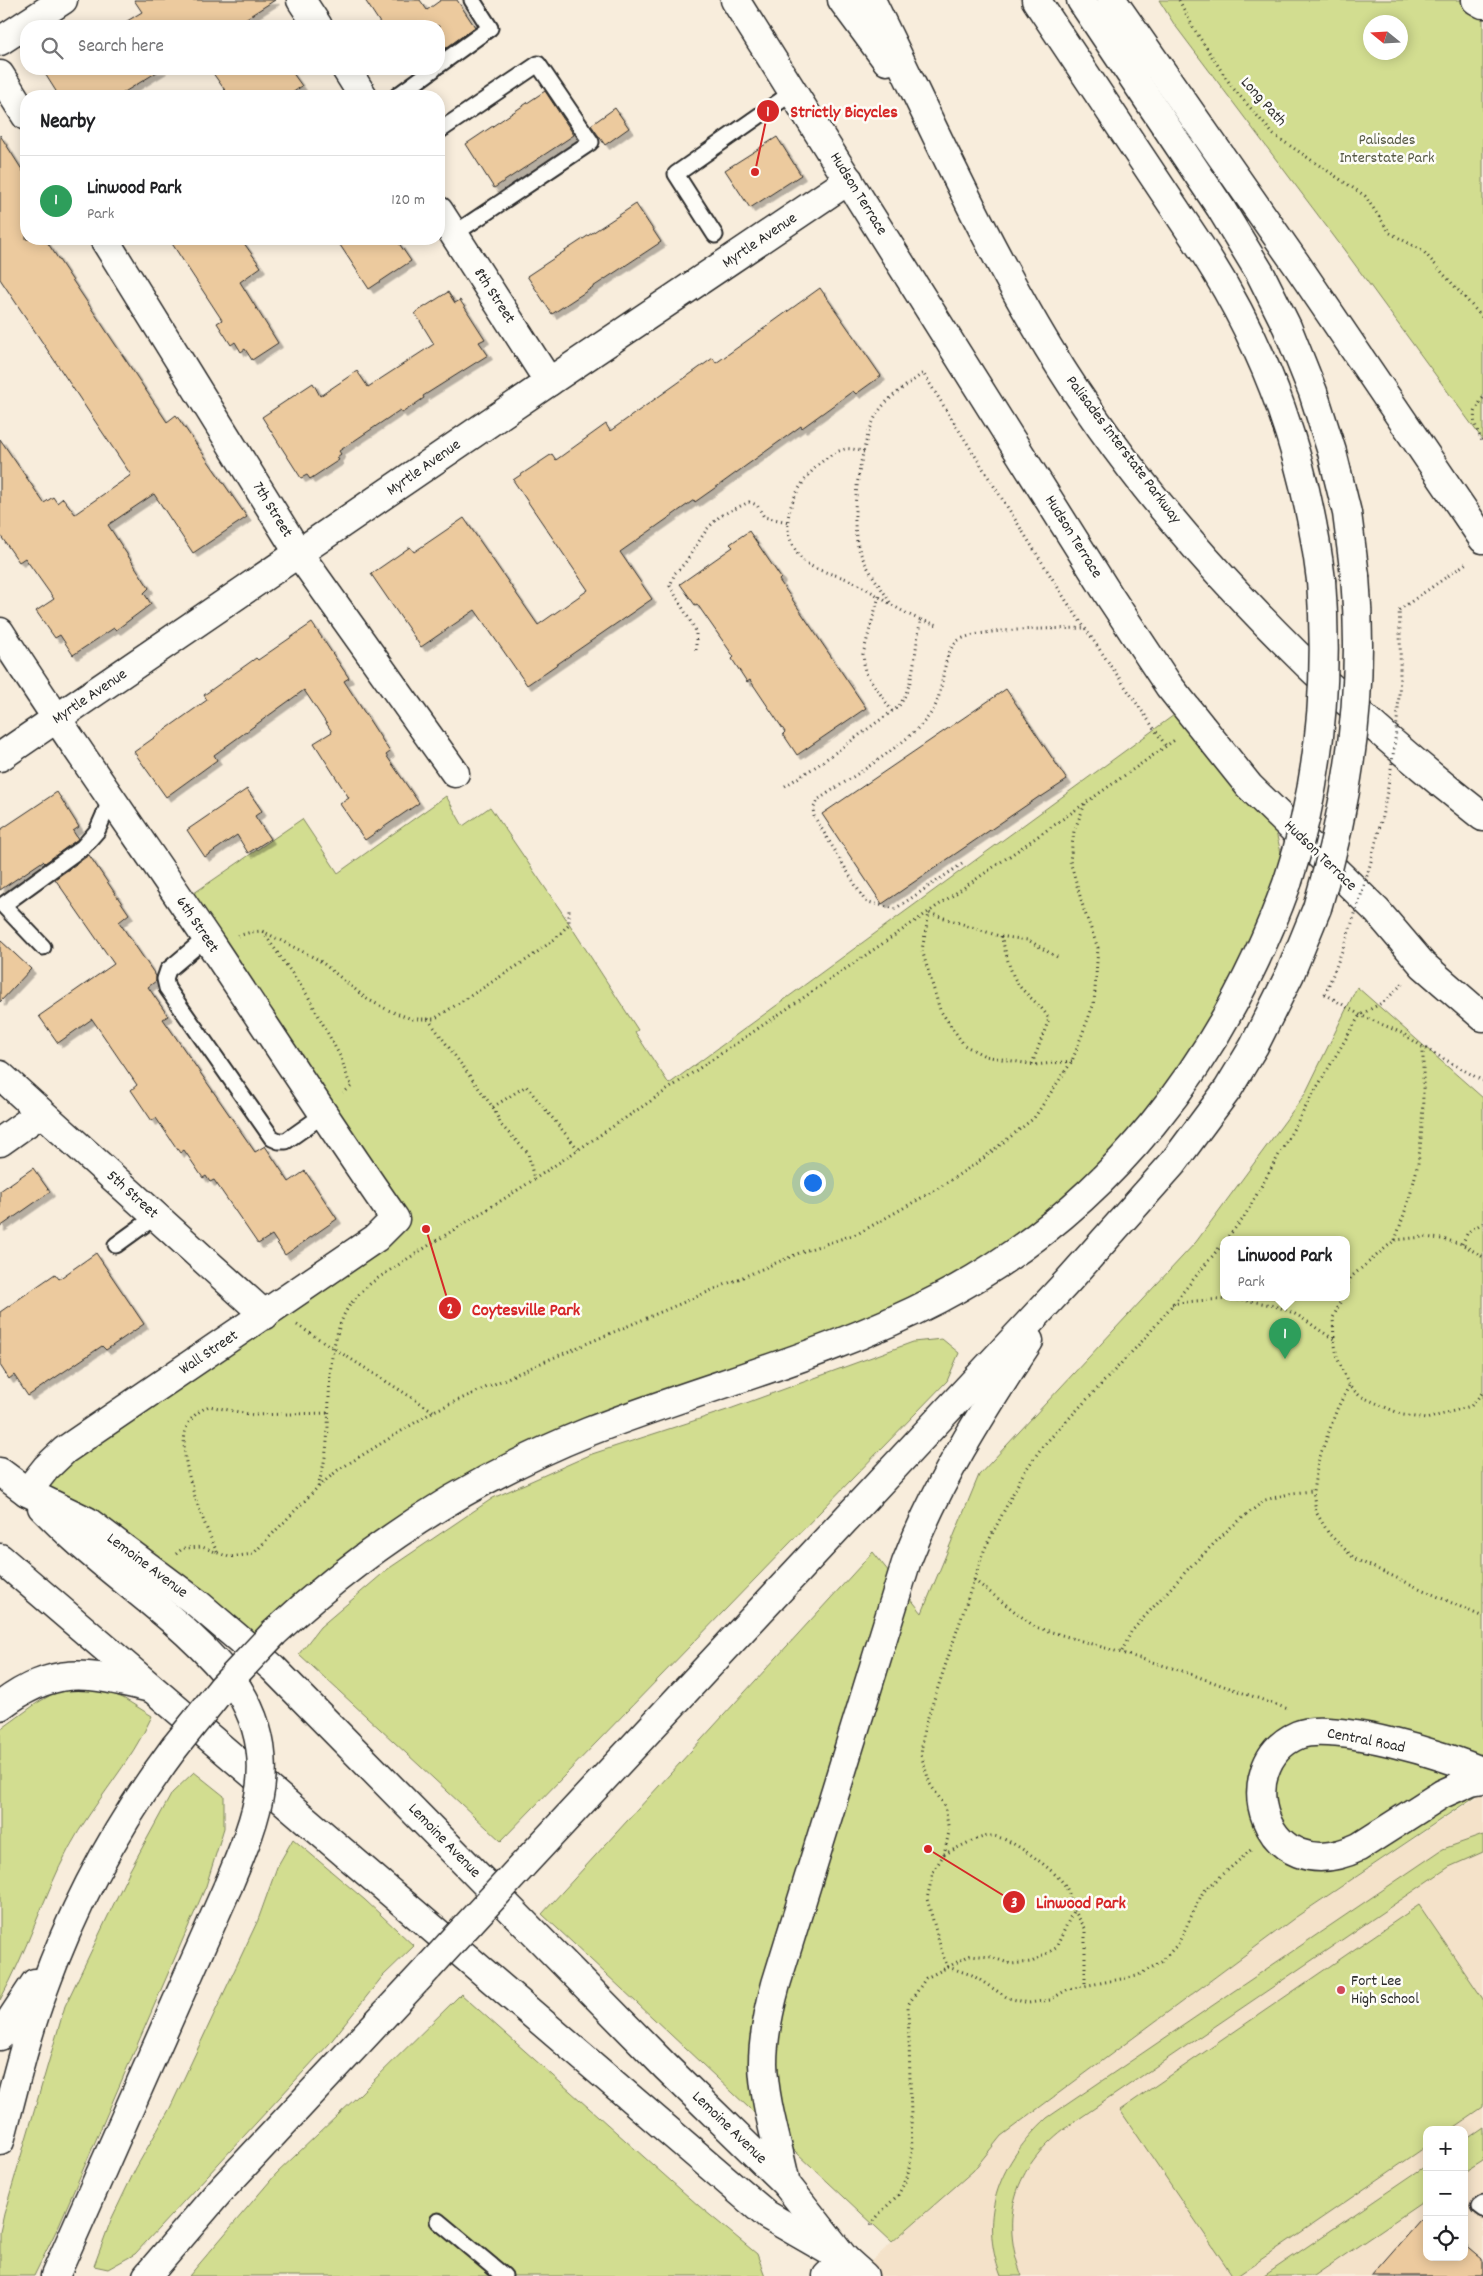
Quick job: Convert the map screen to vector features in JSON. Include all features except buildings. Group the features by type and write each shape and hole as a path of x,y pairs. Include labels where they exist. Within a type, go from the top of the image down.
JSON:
{"main road":[{"path":"32,20 62,0"},
{"path":"301,0 314,20"},
{"name":"Hudson Terrace","path":"735,0 1152,662 1197,724 1249,786 1376,911 1423,965 1483,1017"},
{"path":"842,0 931,122"},
{"name":"Palisades Interstate Parkway","path":"871,0 988,236 1048,348 1136,473 1199,549 1300,657 1409,759 1483,817"},
{"path":"0,2141 27,2038 62,1942 101,1861 174,1748 224,1686 274,1633 314,1597 380,1545 430,1512 505,1471 587,1433 812,1353 880,1326 963,1286 1019,1249 1066,1212 1113,1170 1157,1120 1194,1071 1225,1021 1253,969 1288,881 1306,819 1317,767 1325,669 1321,580 1307,494 1292,436 1267,370 1221,279 1036,0"},
{"path":"147,2276 224,2186 1068,1281 1173,1163 1228,1088 1254,1046 1277,1003 1316,908 1333,850 1352,751 1359,664 1355,576 1347,513 1332,452 1313,392 1287,327 1260,273 1220,207 1082,0"},
{"path":"1112,0 1297,265 1479,548"},
{"path":"1476,0 1483,4"},
{"path":"0,41 20,28"},
{"path":"0,75 20,107"},
{"path":"350,75 359,90"},
{"name":"Myrtle Avenue","path":"0,757 549,382 849,180"},
{"name":"8th Street","path":"445,220 549,382"},
{"name":"7th Street","path":"108,245 299,554 454,773"},
{"name":"6th Street","path":"0,632 56,720 210,943 323,1116 395,1219"},
{"name":"5th Street","path":"0,1075 156,1216 270,1312"},
{"path":"0,1142 41,1113"},
{"name":"Wall Street","path":"27,1492 46,1468 65,1450 376,1238 395,1219"},
{"path":"786,2184 764,2080 764,2038 768,2014 903,1572 926,1514 951,1466 983,1412 1068,1281"},
{"name":"Lemoine Avenue","path":"0,1472 27,1492 87,1521 198,1604 273,1668 353,1747 652,2053 786,2184 845,2270"},
{"path":"27,1492 75,1540 199,1646 224,1670 238,1689 256,1727 261,1749 263,1773 256,1814 228,1886 55,2276"},
{"name":"Lemoine Avenue","path":"0,1558 767,2215 845,2270"},
{"path":"0,1706 33,1684 70,1675 95,1676 150,1688"},
{"name":"Central Road","path":"1276,1839 1264,1813 1261,1794 1263,1784 1275,1755 1282,1746 1299,1735 1325,1732 1379,1741 1453,1760 1483,1772"},
{"path":"1276,1839 1291,1849 1308,1855 1328,1856 1348,1852 1442,1794 1470,1781 1483,1778"},
{"path":"0,2036 62,1942"}],"lane":[{"path":"445,62 490,28 472,0"},
{"path":"445,127 538,64 592,142 454,234"},
{"path":"405,90 426,75"},
{"path":"714,235 676,174 793,92"},
{"path":"43,947 3,905 83,847 97,831 111,799"},
{"path":"210,943 168,970 165,979 167,988 272,1138 286,1141 323,1116"},
{"path":"116,1245 156,1216"},
{"path":"1483,2204 1479,2206 1483,2210"},
{"path":"438,2221 504,2276"}],"path":[{"name":"Long Path","path":"1179,0 1194,29 1232,87 1274,135 1365,196 1390,233 1423,251 1483,318"},
{"path":"890,602 858,548 855,517 857,484 864,452 878,413 897,393 923,373 1085,628 1166,746"},
{"path":"1483,398 1476,408 1473,420 1483,443"},
{"path":"864,452 845,449 819,464 799,486 789,513 788,522 793,547 800,558 813,567 848,579 912,616 938,625"},
{"path":"696,650 696,631 670,586 675,574 686,563 698,541 720,516 748,502 757,505 764,517 788,522"},
{"path":"1479,548 1399,610 1400,685 1386,798 1374,855 1358,910 1324,994 1360,1015 1402,1033 1483,1081"},
{"path":"879,596 863,654 864,672 892,711"},
{"path":"785,786 818,765 892,711 906,697 921,620"},
{"path":"962,864 895,909 865,901 814,816 813,809 818,799 905,739 930,715 940,696 951,649 960,639 989,633 1085,628"},
{"path":"318,1488 327,1440 328,1380 334,1350 344,1315 355,1298 371,1282 578,1150 929,913 1197,724"},
{"path":"175,1554 183,1548 202,1547 229,1557 253,1554 338,1470 434,1412 541,1363 804,1251 859,1232 937,1189 981,1160 1034,1118 1072,1061 1094,1003 1098,948 1084,910 1070,862 1074,830 1085,804"},
{"path":"210,943 262,931 319,960 367,998 388,1010 412,1019 434,1019 556,938 569,924 569,910"},
{"path":"929,913 1001,936 1028,940 1057,957"},
{"path":"929,913 922,950 940,1010 964,1045 985,1056 1032,1064 1072,1061"},
{"path":"262,931 308,996 341,1058 352,1086"},
{"path":"1001,936 1011,970 1018,985 1044,1009 1049,1019 1032,1064"},
{"path":"1229,1236 1243,1219 1312,1094 1360,1015 1385,1001 1423,965"},
{"path":"428,1019 493,1106 501,1125 528,1153 534,1179"},
{"path":"1350,1279 1395,1240 1406,1210 1418,1163 1422,1123 1423,1047"},
{"path":"493,1106 526,1086 578,1150"},
{"path":"1462,1244 1468,1232 1483,1223"},
{"path":"1395,1240 1423,1237 1442,1239 1462,1244 1483,1257"},
{"path":"1220,1247 1146,1337 1042,1447 1023,1474 985,1548 924,1729 921,1755 930,1784 945,1806 949,1832 944,1854 933,1872 927,1899 943,1956 948,1967 972,1975 1008,1998 1028,2003 1050,2000 1068,1990 1137,1976 1162,1962 1178,1944 1203,1892 1250,1850 1265,1840 1276,1839"},
{"path":"1172,1304 1201,1299 1220,1300"},
{"path":"1242,1301 1264,1304 1292,1313 1334,1339"},
{"path":"1341,1301 1333,1318 1337,1357 1350,1386 1360,1396 1403,1415 1426,1419 1471,1406 1483,1392"},
{"path":"270,1312 434,1412"},
{"path":"1350,1386 1337,1409 1318,1462 1312,1491 1316,1512 1329,1534 1355,1559 1483,1617"},
{"path":"1479,1397 1483,1400"},
{"path":"217,1552 206,1529 185,1458 186,1428 194,1414 209,1406 253,1415 327,1413"},
{"path":"1122,1651 1131,1632 1143,1618 1191,1566 1230,1528 1265,1500 1312,1491"},
{"path":"974,1580 1035,1627 1122,1651 1278,1704 1294,1712"},
{"path":"944,1854 970,1842 992,1836 1018,1846 1046,1865 1064,1884 1074,1909 1085,1928 1084,1986"},
{"path":"871,2225 898,2195 907,2178 912,2153 908,2005 926,1978 970,1955 991,1957 1011,1964 1032,1962 1056,1948 1074,1909"}],"shaded area":[{"name":"Fort Lee High School","path":"1483,1793 1483,2276 864,2276 859,2272 973,2171 1001,2136 1296,1917"}],"green space":[{"name":"Palisades Interstate Park","path":"1159,0 1483,0 1483,440 1342,247 1174,24"},
{"path":"1185,707 1270,808 1288,881 1194,1071 992,1268 505,1471 253,1650 27,1492 395,1219 181,902 302,819 338,873 446,796 463,826 490,807 561,911 638,1030 635,1032 669,1084"},
{"path":"1357,987 1483,1098 1483,1791 1296,1917 1001,2136 973,2171 892,2242 542,1914 873,1552 922,1613 979,1475 1196,1242 1305,1094"},
{"path":"942,1339 959,1353 947,1381 501,1841 299,1654 320,1627 388,1569 493,1498 592,1454 727,1410 913,1342"},
{"path":"89,1685 123,1698 152,1716 134,1750 89,1815 69,1848 19,1963 0,2000 0,1730 37,1703 56,1692"},
{"path":"194,1772 224,1796 224,1828 206,1886 59,2225 34,2276 0,2276 0,2232 4,2214 65,2006 130,1870 172,1793"},
{"path":"1483,1835 1483,1852 1449,1867 1064,2129 1047,2144 1023,2177 1016,2195 1012,2214 1015,2255 1022,2276 1001,2276 994,2253 992,2231 993,2210 998,2190 1017,2152 1047,2118 1443,1849"},
{"path":"293,1839 365,1900 414,1946 382,1977 329,2044 135,2254 108,2269 94,2266 111,2220 136,2168 170,2108 258,1920 277,1867"},
{"path":"1419,1905 1483,1999 1483,2108 1457,2126 1423,2126 1423,2149 1237,2276 1233,2276 1120,2110"},
{"path":"461,1994 699,2206 757,2254 765,2276 189,2276 276,2174"},
{"path":"1483,2127 1483,2161 1468,2170 1468,2137"},
{"path":"1423,2168 1423,2202 1314,2276 1264,2276"}],"place":[{"name":"Strictly Bicycles","path":"755,172"},
{"name":"Coytesville Park","path":"426,1229"},
{"name":"Linwood Park","path":"1285,1359"},
{"name":"Linwood Park","path":"928,1849"},
{"name":"Fort Lee High School","path":"1341,1990"}]}
